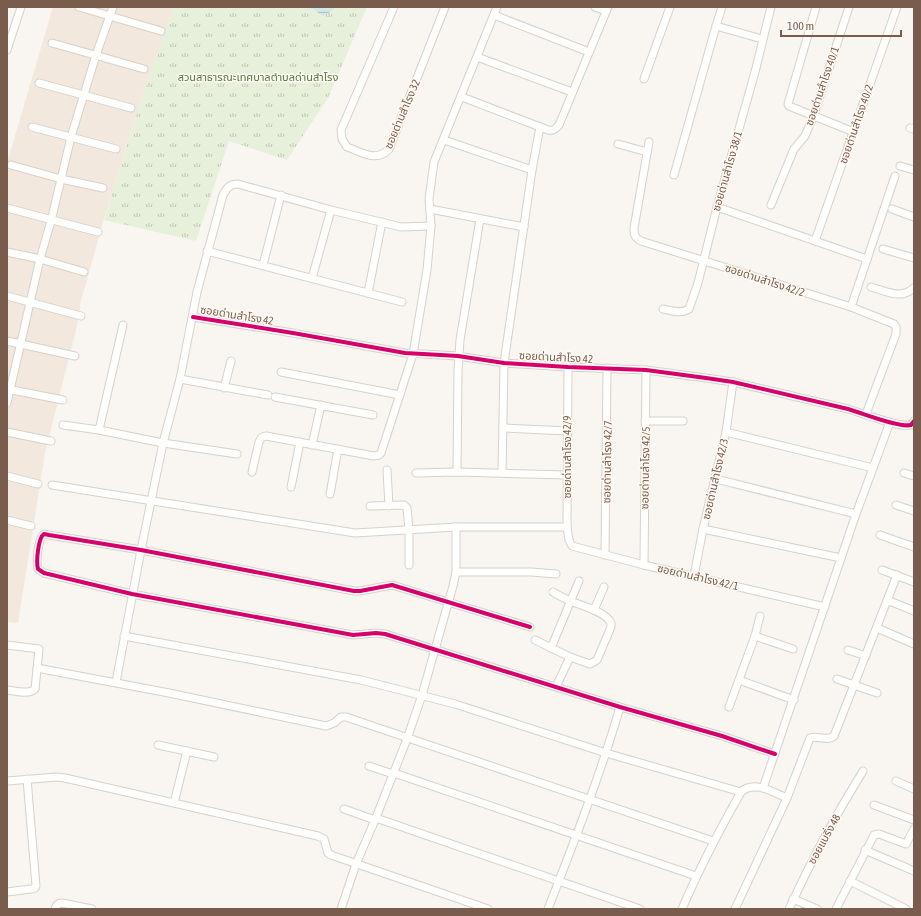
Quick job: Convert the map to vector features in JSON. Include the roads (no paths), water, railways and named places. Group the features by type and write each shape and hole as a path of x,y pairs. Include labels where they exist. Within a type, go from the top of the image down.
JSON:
{"street":[{"path":"7,50 21,7"},
{"path":"79,7 161,31"},
{"path":"7,403 40,259 51,221 71,137 96,55 113,7"},
{"name":"ซอยด่านสำโรง 32","path":"394,7 341,130 342,139 347,147 376,157 384,154 389,149 445,7"},
{"path":"252,472 259,442 262,437 266,436 374,456 381,453 413,354 427,270 432,226 429,199 434,162 462,97 497,7"},
{"path":"462,97 540,127 552,131 556,129 607,9 595,7"},
{"path":"644,79 670,7"},
{"path":"674,175 722,7"},
{"name":"ซอยด่านสำโรง 38/1","path":"663,309 680,312 689,309 698,283 771,7"},
{"path":"816,7 788,104 789,106 813,117 854,132"},
{"name":"ซอยด่านสำโรง 40/1","path":"771,205 794,149 805,136 813,117 849,7"},
{"name":"ซอยด่านสำโรง 40/2","path":"815,241 897,7"},
{"path":"494,15 589,52"},
{"path":"716,26 762,39"},
{"path":"52,42 144,69"},
{"path":"477,57 572,92"},
{"path":"39,83 131,108"},
{"path":"32,127 116,149"},
{"path":"502,473 504,363 532,170 540,127"},
{"path":"444,140 532,170"},
{"name":"ซอยด่านสำโรง 42/2","path":"649,142 634,228 636,238 641,241 851,307 894,324 897,330 866,414"},
{"path":"618,144 647,152"},
{"path":"11,165 60,179 103,188"},
{"path":"900,166 914,170"},
{"path":"851,307 895,176"},
{"path":"116,682 132,594 163,443 180,379 197,292 207,251 223,195 227,188 232,184 238,184 401,227 432,226"},
{"path":"263,265 281,195"},
{"path":"717,207 867,259"},
{"path":"7,208 51,221 98,232"},
{"path":"430,209 524,227"},
{"path":"892,209 914,216"},
{"path":"312,278 332,210"},
{"path":"457,472 458,356 480,219"},
{"path":"368,293 382,222"},
{"path":"884,249 914,258"},
{"path":"207,251 402,302"},
{"path":"7,252 40,259 84,272"},
{"path":"870,287 898,295 905,294 914,288"},
{"path":"7,296 30,301 80,316"},
{"name":"ซอยด่านสำโรง 42","path":"193,317 413,354 458,356 504,363 646,370 733,382 866,414 908,426 914,421"},
{"path":"99,430 122,325"},
{"path":"7,341 75,356"},
{"path":"224,388 231,361"},
{"name":"ซอยด่านสำโรง 42/9","path":"568,367 567,527 569,540 572,546"},
{"name":"ซอยด่านสำโรง 42/7","path":"605,555 607,368"},
{"name":"ซอยด่านสำโรง 42/5","path":"644,565 646,370"},
{"path":"281,372 400,395"},
{"path":"180,379 373,415"},
{"name":"ซอยด่านสำโรง 42/3","path":"694,576 703,529 726,432 733,382"},
{"path":"9,389 63,400"},
{"path":"312,445 321,405"},
{"path":"645,421 683,421"},
{"path":"763,788 856,514 890,422"},
{"path":"63,425 99,430 163,443 237,454"},
{"path":"504,428 568,431"},
{"path":"7,432 51,441"},
{"path":"726,432 873,468"},
{"path":"291,487 300,442"},
{"path":"330,494 338,450"},
{"path":"388,470 390,506"},
{"path":"416,473 457,472 567,475"},
{"path":"904,473 914,476"},
{"path":"7,476 38,484"},
{"path":"716,479 856,514"},
{"path":"52,485 355,533 456,527 567,527"},
{"path":"896,505 914,512"},
{"path":"370,506 406,506 408,510 409,529 409,565"},
{"path":"7,520 31,526"},
{"path":"341,909 356,864 407,738 422,695 449,603 456,572 456,527"},
{"path":"703,529 841,558"},
{"path":"530,627 392,585 354,591 141,550 44,534 40,538 37,566 40,571 132,594 353,635 376,633 384,634 620,707 722,736 775,754"},
{"path":"880,535 914,547"},
{"name":"ซอยด่านสำโรง 42/1","path":"572,546 644,565 825,607"},
{"path":"882,570 914,582"},
{"path":"456,572 531,572 556,574"},
{"path":"735,909 787,798 810,738 815,736 829,739 834,736 897,575"},
{"path":"552,648 579,580"},
{"path":"594,610 604,587"},
{"path":"535,640 590,664 597,660 611,627 611,623 607,617 553,592"},
{"path":"887,600 914,611"},
{"path":"729,707 755,636 760,616"},
{"path":"877,628 914,644"},
{"path":"124,636 361,680 422,695 455,704 606,753 740,792"},
{"path":"755,636 793,649"},
{"path":"7,645 39,649 36,687 34,691 7,690"},
{"path":"848,650 866,656"},
{"path":"556,687 570,656"},
{"path":"37,668 116,682 326,726 334,723 341,717 346,717 713,841"},
{"path":"837,679 877,693"},
{"path":"739,680 794,700"},
{"path":"548,909 590,800 620,707"},
{"path":"158,745 214,757"},
{"path":"174,803 187,751"},
{"path":"369,766 696,876"},
{"name":"ซอยแบริ่ง 48","path":"789,909 803,877 863,771"},
{"path":"7,781 57,777 65,778 318,836 324,839 328,853 331,855 488,909"},
{"path":"7,892 31,889 35,888 36,886 27,779"},
{"path":"896,781 914,789"},
{"path":"682,909 713,841 740,792 748,787 763,788 787,798"},
{"path":"874,805 914,820"},
{"path":"344,809 640,909"},
{"path":"906,844 914,829"},
{"path":"836,909 872,837 877,834 914,847"},
{"path":"865,850 914,871"},
{"path":"850,881 906,909"},
{"path":"793,899 817,909"},
{"path":"55,909 59,903 92,909"}],"water":[{"path":"310,7 336,7 323,16"}],"park label":[{"name":"สวนสาธารณะเทศบาลตำบลด่านสำโรง","path":"258,77"}]}
